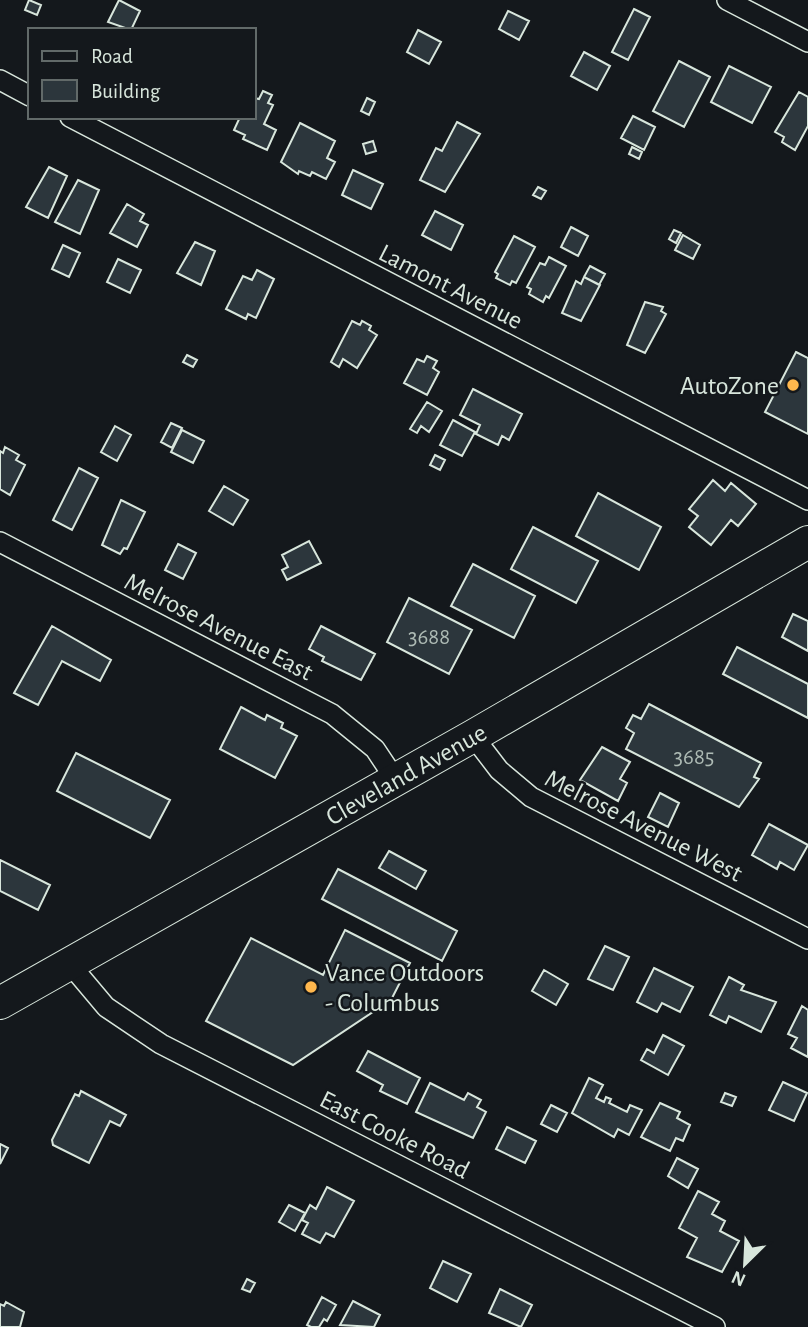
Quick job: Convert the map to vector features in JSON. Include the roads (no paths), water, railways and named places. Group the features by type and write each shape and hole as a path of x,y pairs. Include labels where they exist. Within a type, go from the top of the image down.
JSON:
{"main road":[{"name":"Cleveland Avenue","path":"0,1003 473,736 808,542"}],"street":[{"path":"727,0 808,42"},
{"path":"0,80 28,95"},
{"name":"Lamont Avenue","path":"74,119 808,499"},
{"name":"Melrose Avenue East","path":"0,542 332,714 375,749 395,779"},
{"name":"Melrose Avenue West","path":"473,736 499,770 531,797 808,939"},
{"name":"East Cooke Road","path":"69,963 106,1007 162,1044 715,1327"}],"place":[{"name":"AutoZone","path":"793,385"},
{"name":"Vance Outdoors - Columbus","path":"311,987"}]}
